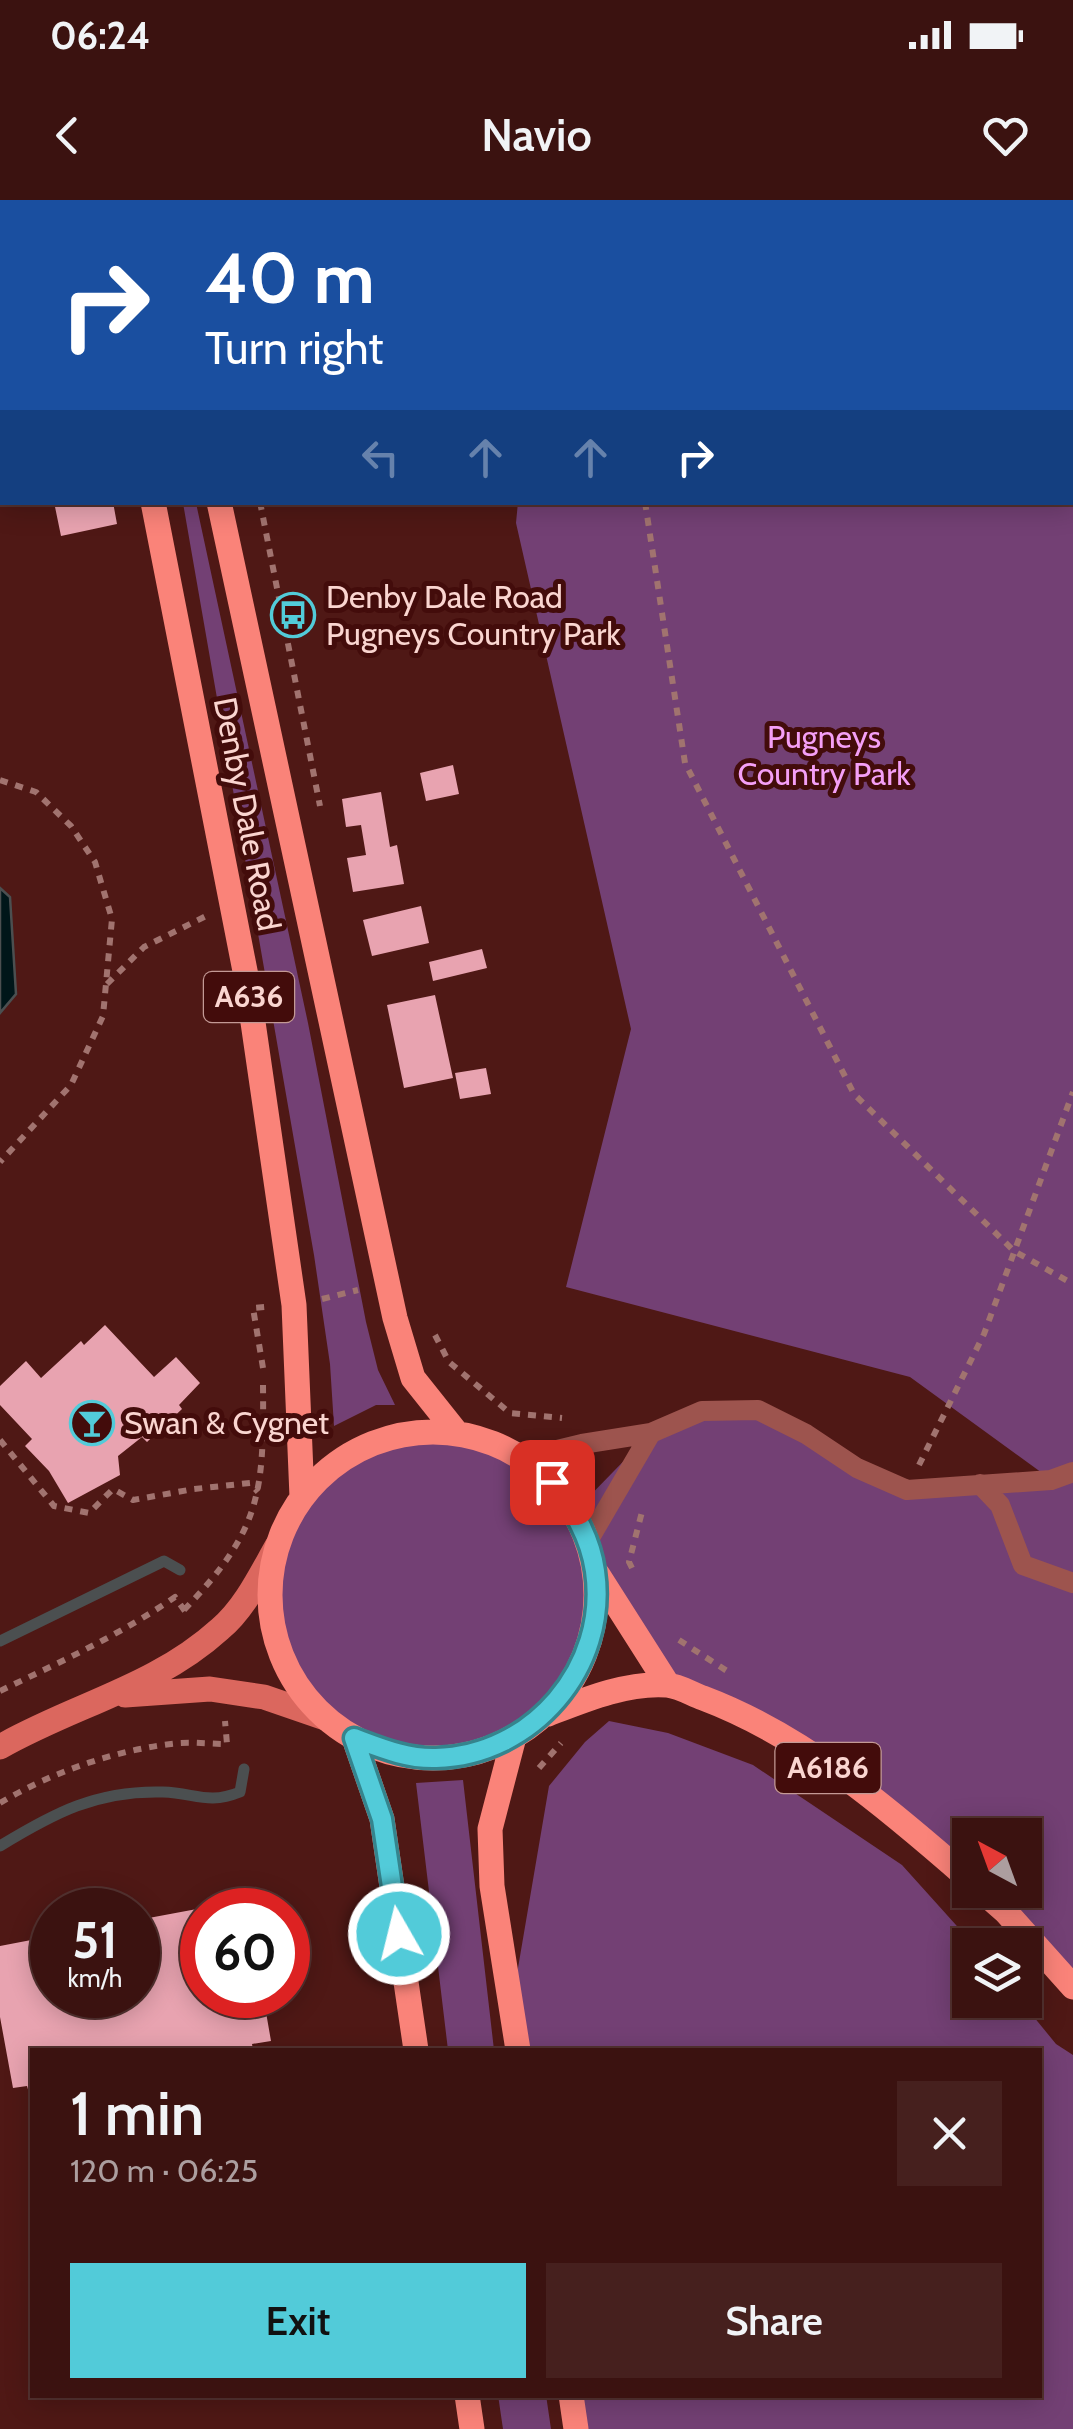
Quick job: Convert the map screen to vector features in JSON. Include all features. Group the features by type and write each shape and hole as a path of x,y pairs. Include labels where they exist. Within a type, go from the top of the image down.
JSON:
{"main road":[{"name":"Denby Dale Road","path":"154,505 247,981 294,1306 302,1497"},
{"name":"Denby Dale Road","path":"220,505 395,1318 413,1378 456,1432"},
{"path":"414,1432 456,1432 491,1441 524,1458 552,1482 575,1512 588,1541 595,1571 597,1603 592,1634 582,1663 566,1689 543,1716 514,1737 476,1752 435,1758 393,1753 354,1738 326,1718 299,1688 282,1658 273,1626 270,1586 277,1546 302,1497 334,1465 374,1442 414,1432"},
{"path":"543,1716 592,1697 668,1685 595,1571"},
{"name":"A6186","path":"668,1685 732,1709 788,1739 870,1798 952,1865"},
{"path":"514,1737 490,1828 492,1886 518,2048"},
{"path":"354,1738 382,1819 416,2048"},
{"path":"1002,1908 1073,1987"},
{"path":"467,2398 472,2429"},
{"path":"571,2398 576,2429"}],"street":[{"path":"0,1747 115,1696 176,1662 222,1628 254,1586 277,1546"},
{"path":"115,1696 222,1691 264,1697 326,1718"}],"lane":[{"path":"524,1458 651,1433 702,1411 758,1410 806,1434 857,1468 907,1490 1051,1480 1073,1472"},
{"path":"588,1541 651,1433"},
{"path":"980,1484 1000,1504 1023,1565 1073,1583"}],"path":[{"path":"261,505 322,816"},
{"path":"645,505 685,763 854,1094 1014,1251 1073,1284"},
{"path":"0,780 36,792 71,826 95,862 112,919 103,1016 71,1085 0,1162"},
{"path":"106,985 144,947 195,919 233,910"},
{"path":"907,1490 984,1334 1073,1092"},
{"path":"427,1321 448,1362 510,1413 576,1419"},
{"path":"0,1440 54,1506 89,1513 113,1489 134,1500 250,1484 258,1492"},
{"path":"627,1472 643,1505 630,1562 640,1598 627,1622"},
{"path":"0,1692 82,1652 175,1597 206,1640"},
{"path":"0,1803 58,1774 118,1756 180,1743 227,1744 222,1691"},
{"path":"533,1775 564,1740"}],"green space":[{"path":"183,505 196,505 308,1023 366,1322 378,1370 395,1405 376,1405 334,1426 330,1364"},
{"name":"Pugneys Country Park","path":"518,505 1073,505 1073,1987 1042,1954 1042,1928 1017,1928 998,1908 1042,1908 1042,1818 952,1818 952,1865 870,1798 668,1685 595,1574 594,1627 577,1674 553,1706 523,1731 488,1748 451,1756 412,1755 373,1745 320,1712 285,1665 271,1601 278,1550 299,1505 331,1469 373,1444 420,1432 471,1435 522,1457 544,1475 575,1511 651,1433 702,1411 758,1410 907,1490 1049,1478 910,1377 566,1287 631,1029 516,523"},
{"path":"609,1721 668,1733 753,1765 902,1865 959,1928 952,1928 952,2018 1035,2018 1056,2044 1073,2055 1073,2429 566,2429 561,2398 1042,2398 1042,2048 516,2048 511,2009 549,1786 585,1742"},
{"path":"463,1780 494,2048 448,2048 416,1783"},
{"path":"498,2398 546,2398 551,2429 503,2429"}],"shaded area":[{"path":"0,888 10,897 16,994 0,1013"}],"building":[{"path":"55,505 114,505 117,524 61,536"},
{"path":"453,765 459,794 426,801 420,773"},
{"path":"381,792 390,847 397,845 404,884 353,892 347,858 366,855 361,825 346,827 342,799"},
{"path":"421,906 429,943 372,956 363,920"},
{"path":"482,949 487,968 433,981 429,962"},
{"path":"435,995 453,1078 404,1088 387,1005"},
{"path":"486,1068 491,1094 460,1099 455,1073"},
{"name":"Swan & Cygnet","path":"105,1325 154,1377 176,1357 200,1383 179,1405 182,1409 147,1442 142,1437 118,1456 120,1475 68,1503 49,1471 25,1446 32,1439 0,1405 0,1386 26,1361 41,1378"},
{"path":"180,1912 180,2018 267,2018 271,2041 252,2044 253,2048 30,2048 30,2096 27,2086 13,2088 0,2017 0,1946 30,1940 30,2018 160,2018 160,1916"}],"waterway":[{"path":"0,1641 164,1561 180,1570"},
{"path":"0,1846 58,1814 117,1795 163,1792 210,1798 229,1796 240,1792 244,1769"}],"place":[{"name":"Denby Dale Road Pugneys Country Park","path":"293,615"},
{"name":"Swan & Cygnet","path":"92,1423"}],"route":[{"path":"399,1934 382,1819 354,1738 393,1753 435,1758 476,1752 514,1737 543,1716 566,1689 582,1663 592,1634 597,1603 595,1571 588,1541 575,1512 552,1482"}]}
